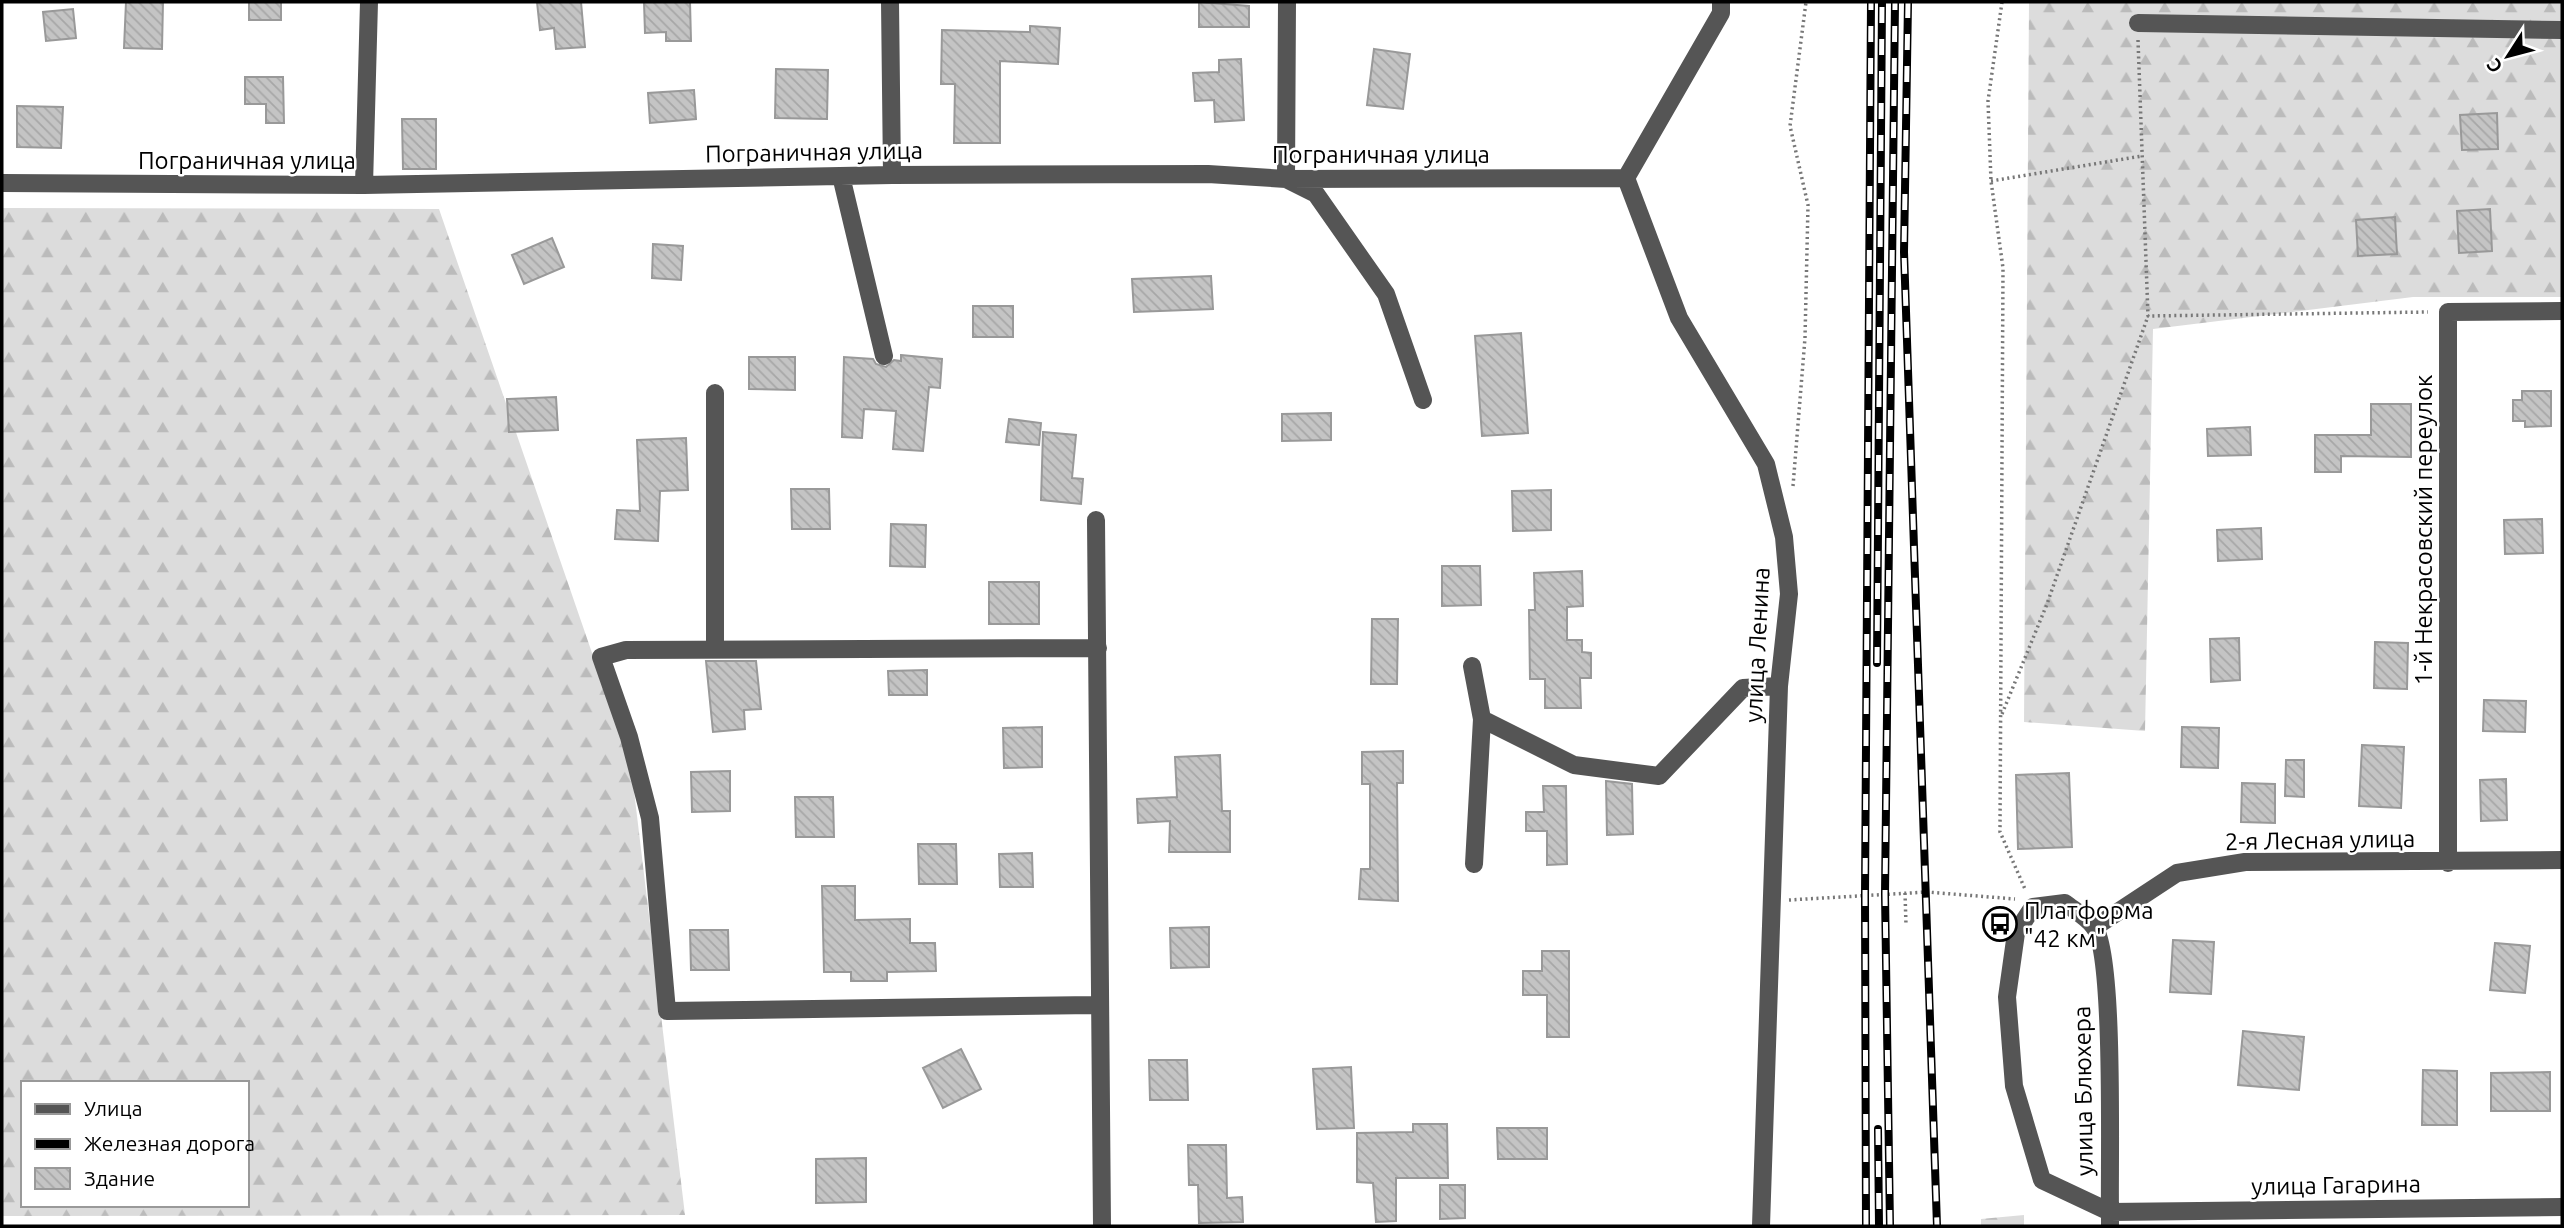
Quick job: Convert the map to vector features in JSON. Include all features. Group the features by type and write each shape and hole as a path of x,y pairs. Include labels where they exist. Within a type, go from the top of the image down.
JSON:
{"street":[{"path":"364,185 369,2"},
{"path":"890,2 892,175"},
{"path":"1287,2 1286,179 1316,194 1386,294 1423,400"},
{"path":"1626,178 1721,13 1721,2"},
{"path":"2138,23 2562,30"},
{"name":"Пограничная улица","path":"2,183 364,185 892,175 1208,174 1286,179 1626,178"},
{"path":"841,176 884,356"},
{"name":"улица Ленина","path":"1626,178 1679,318 1766,464 1784,537 1789,594 1779,687 1761,1226"},
{"path":"2448,312 2562,311"},
{"name":"1-й Некрасовский переулок","path":"2448,312 2448,863"},
{"path":"715,393 715,649"},
{"path":"1096,520 1102,1226"},
{"path":"1095,1005 667,1011 650,818 629,737 601,657 626,650 1098,648"},
{"path":"1472,666 1482,719 1474,864"},
{"path":"1482,719 1574,765 1659,776 1743,688 1779,687"},
{"name":"2-я Лесная улица","path":"2095,927 2177,873 2245,862 2448,863 2562,860"},
{"path":"2095,927 2065,903 2033,907 2016,933 2007,997 2014,1086 2042,1180 2110,1219"},
{"name":"улица Блюхера","path":"2095,927 2103,955 2107,1007 2110,1219"},
{"name":"улица Гагарина","path":"2110,1219 2562,1207"}],"path":[{"path":"1791,498 1797,460 1805,338 1808,205 1790,126 1806,2"},
{"path":"2002,2 1988,101 1991,181 2003,268 2000,832 2033,907"},
{"path":"2000,717 2047,604 2148,316 2138,23"},
{"path":"1991,181 2142,156"},
{"path":"2148,316 2448,312"},
{"path":"1770,901 1905,893 2009,896 2033,907"},
{"path":"1905,893 1906,925"}],"green space":[{"path":"2029,2 2562,2 2562,297 2413,297 2153,329 2145,731 2024,722"},
{"path":"2,208 439,209 631,766 685,1215 2,1216"},
{"path":"2024,1215 2024,1226 1981,1226 1981,1219"}],"building":[{"path":"126,2 163,2 162,49 124,48"},
{"path":"249,2 281,2 281,20 249,20"},
{"path":"537,2 581,2 585,47 556,49 554,28 540,30"},
{"path":"644,2 690,2 691,41 666,41 666,32 645,33"},
{"path":"1199,2 1249,6 1249,27 1199,27"},
{"path":"73,9 76,38 46,41 43,12"},
{"path":"1030,26 1060,28 1058,64 1000,61 1000,143 954,143 955,84 941,84 942,30 1030,32"},
{"path":"1374,49 1410,54 1403,109 1367,105"},
{"path":"1241,59 1244,120 1215,122 1214,100 1195,101 1193,73 1219,72 1219,60"},
{"path":"776,69 828,70 827,119 775,118"},
{"path":"245,77 283,77 284,123 266,123 266,104 245,104"},
{"path":"694,90 696,119 650,123 648,93"},
{"path":"17,106 63,107 61,148 17,147"},
{"path":"2497,113 2498,149 2462,150 2460,115"},
{"path":"402,119 436,119 436,169 403,169"},
{"path":"2490,209 2492,251 2459,253 2457,211"},
{"path":"2395,217 2397,254 2358,256 2356,220"},
{"path":"552,238 564,267 524,284 512,255"},
{"path":"653,244 683,246 681,280 652,278"},
{"path":"1211,276 1213,309 1134,312 1132,279"},
{"path":"973,306 1013,306 1013,337 973,337"},
{"path":"1521,333 1528,433 1482,436 1475,336"},
{"path":"901,355 942,359 940,388 929,387 923,451 893,449 896,411 864,409 862,438 842,437 844,357 873,359 876,364 886,367 894,360 901,361"},
{"path":"749,357 795,357 795,390 749,389"},
{"path":"2522,391 2551,391 2551,426 2525,427 2525,421 2513,421 2513,400 2522,400"},
{"path":"556,397 558,430 509,432 507,399"},
{"path":"2371,404 2411,404 2411,457 2341,456 2341,472 2315,472 2315,435 2371,435"},
{"path":"1331,413 1331,440 1282,441 1282,414"},
{"path":"1009,419 1041,423 1039,445 1006,442"},
{"path":"2250,427 2251,455 2208,456 2207,429"},
{"path":"1043,432 1076,435 1072,478 1083,479 1081,504 1041,500"},
{"path":"686,438 688,490 660,491 658,541 615,539 617,510 640,511 637,440"},
{"path":"791,489 829,489 830,529 792,529"},
{"path":"1551,490 1551,530 1513,531 1512,491"},
{"path":"2542,519 2543,553 2505,554 2504,520"},
{"path":"891,524 926,525 925,567 890,566"},
{"path":"2261,528 2262,559 2218,561 2217,530"},
{"path":"1442,566 1480,566 1481,605 1442,606"},
{"path":"1582,571 1583,606 1567,607 1567,640 1582,640 1582,652 1591,653 1591,678 1580,678 1581,708 1545,708 1545,679 1530,679 1529,610 1535,610 1534,573"},
{"path":"989,582 1039,582 1039,624 989,624"},
{"path":"1372,619 1398,619 1397,684 1371,684"},
{"path":"2239,638 2240,680 2211,682 2210,639"},
{"path":"2375,642 2408,643 2407,689 2374,688"},
{"path":"706,661 756,661 761,709 744,710 745,729 713,732"},
{"path":"927,670 927,695 889,695 888,671"},
{"path":"2484,700 2526,701 2525,732 2483,731"},
{"path":"1042,727 1042,767 1004,768 1003,728"},
{"path":"2182,727 2219,728 2218,768 2181,767"},
{"path":"2362,745 2404,747 2401,808 2359,806"},
{"path":"1403,751 1403,783 1397,783 1398,901 1359,899 1361,869 1370,869 1370,784 1362,784 1362,752"},
{"path":"1220,755 1222,811 1230,811 1230,852 1169,852 1170,821 1138,823 1137,799 1177,797 1175,757"},
{"path":"2286,760 2304,760 2304,797 2285,796"},
{"path":"730,771 730,811 692,812 691,772"},
{"path":"2069,773 2072,847 2018,849 2016,775"},
{"path":"2506,779 2507,820 2481,821 2480,780"},
{"path":"1606,781 1632,784 1633,834 1607,835"},
{"path":"2242,783 2275,784 2275,823 2241,822"},
{"path":"1543,786 1566,786 1567,864 1547,865 1547,831 1526,831 1526,812 1544,812"},
{"path":"795,797 833,797 834,837 796,837"},
{"path":"918,844 956,844 957,884 919,884"},
{"path":"1032,853 1033,887 1000,887 999,854"},
{"path":"822,886 855,886 855,920 910,919 910,943 935,943 936,971 887,972 887,981 851,981 851,972 824,972"},
{"path":"1209,927 1209,967 1171,968 1170,928"},
{"path":"690,930 728,930 729,970 691,970"},
{"path":"2173,940 2214,942 2211,994 2170,992"},
{"path":"2495,943 2530,946 2525,993 2490,990"},
{"path":"1542,951 1569,951 1569,1037 1547,1037 1547,995 1523,995 1523,971 1542,971"},
{"path":"2243,1031 2304,1037 2299,1090 2238,1085"},
{"path":"961,1049 981,1089 943,1108 923,1068"},
{"path":"1149,1060 1187,1060 1188,1100 1150,1100"},
{"path":"1351,1067 1354,1128 1317,1129 1313,1069"},
{"path":"2423,1070 2457,1071 2457,1125 2422,1125"},
{"path":"2550,1072 2550,1111 2491,1111 2491,1073"},
{"path":"1413,1124 1447,1124 1448,1178 1396,1178 1396,1221 1376,1222 1373,1183 1357,1182 1357,1133 1413,1132"},
{"path":"1497,1128 1547,1128 1547,1159 1498,1159"},
{"path":"1188,1145 1226,1145 1227,1198 1242,1197 1243,1222 1199,1223 1198,1185 1189,1185"},
{"path":"866,1158 866,1202 816,1203 816,1159"},
{"path":"1440,1185 1465,1185 1465,1218 1440,1219"}],"railway":[{"path":"1866,1226 1865,895 1871,2"},
{"path":"1877,663 1882,2"},
{"path":"1890,1226 1885,894 1895,2"},
{"path":"1908,2 1904,252 1937,1226"},
{"path":"1878,1129 1879,1226"}],"place":[{"name":"Платформа \"42 км\"","path":"2000,924"}]}
